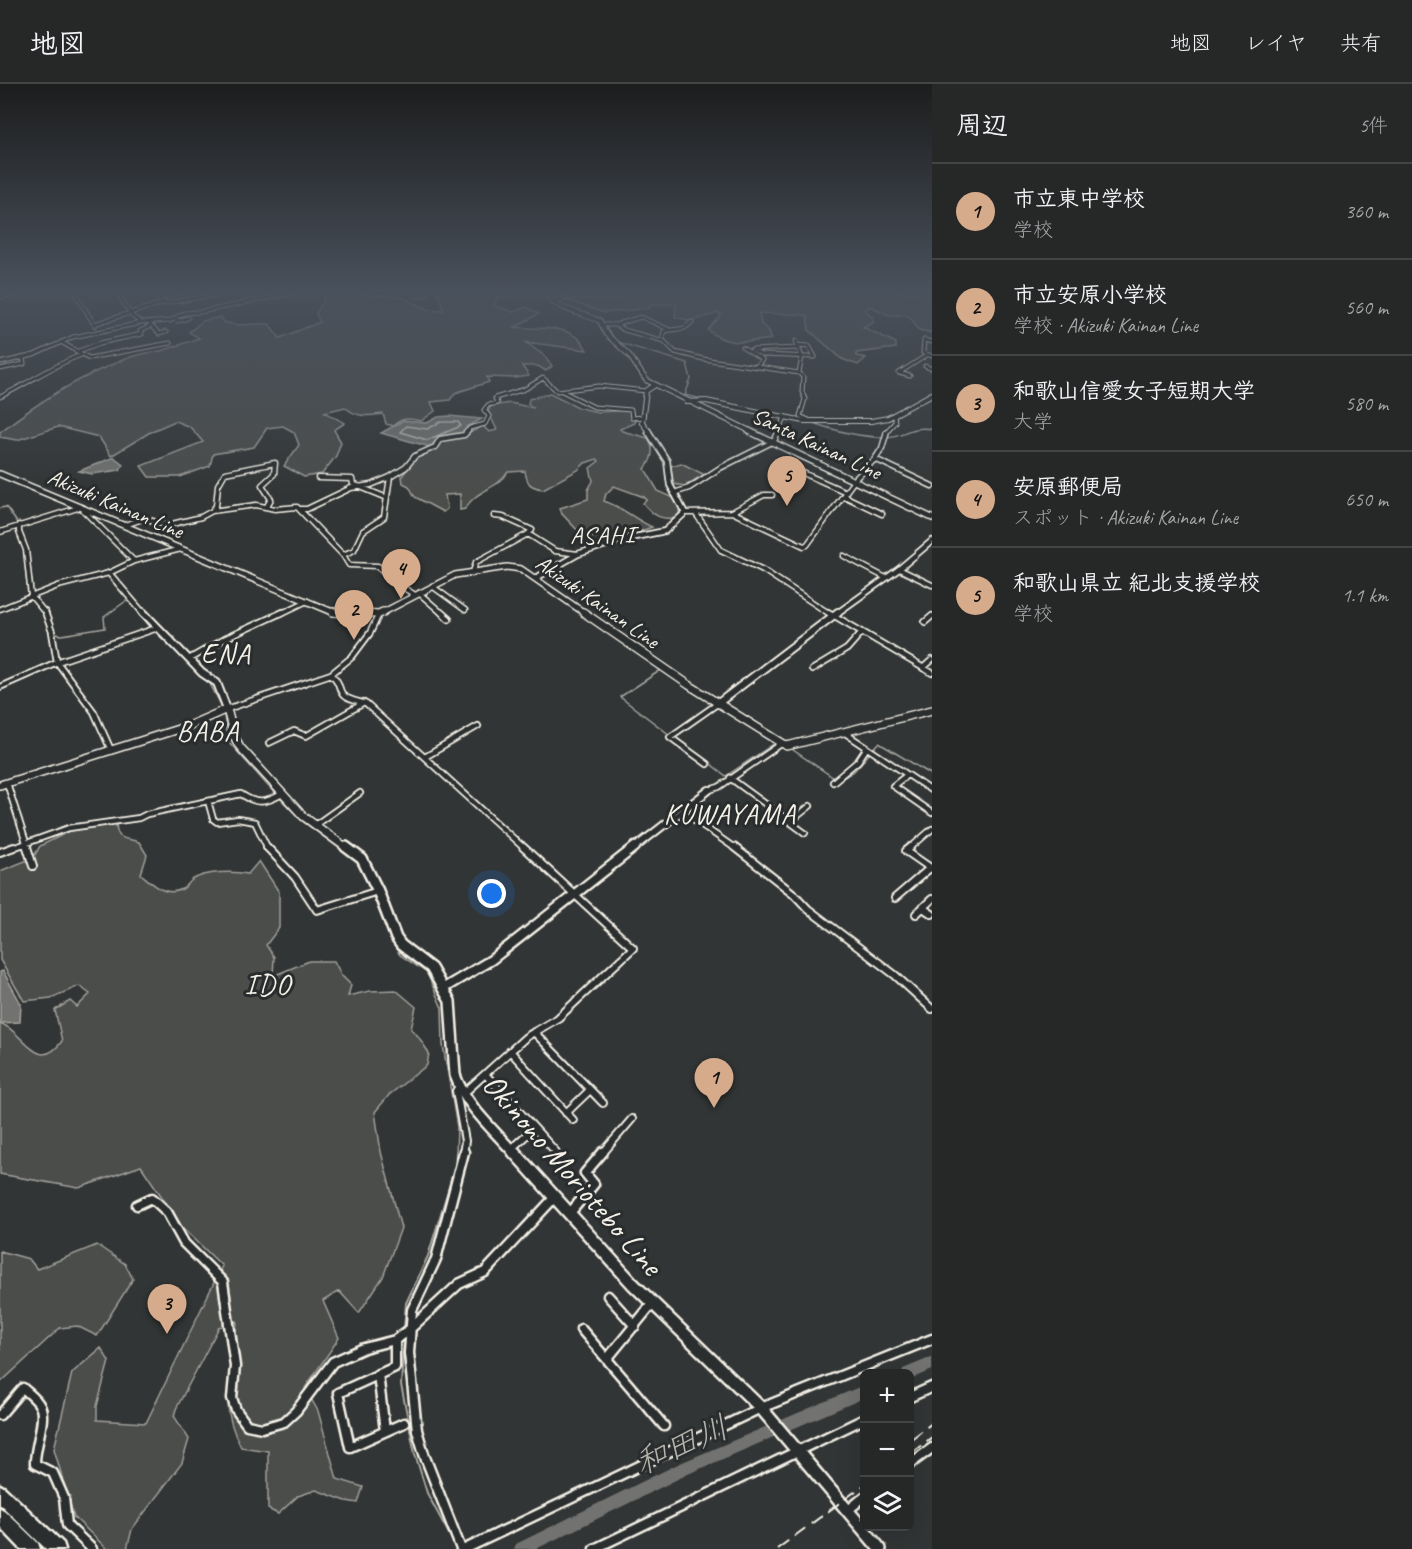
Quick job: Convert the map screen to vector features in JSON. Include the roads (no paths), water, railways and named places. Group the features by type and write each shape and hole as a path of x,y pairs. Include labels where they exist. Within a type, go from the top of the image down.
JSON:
{"highway":[{"path":"0,1493 57,1549"},
{"path":"0,1516 32,1549"}],"main road":[{"name":"Santa Kainan Line","path":"632,360 646,380 654,385 932,516"},
{"name":"Akizuki Kainan Line","path":"0,474 340,614 379,614 450,577 515,567 536,578 717,704 781,744"},
{"path":"3,784 188,726 227,709"},
{"name":"Okinono Moriotebo Line","path":"227,709 234,736 240,747 282,794 315,825 362,859 400,945 431,968 444,988 452,1015 455,1075 461,1090 511,1149 652,1304 722,1368 763,1410 880,1549"},
{"path":"781,744 794,746 932,711"}],"street":[{"path":"0,369 24,364 23,360"},
{"path":"0,397 37,380 66,360"},
{"path":"720,360 799,374 803,379 802,392 805,399 800,416 809,421"},
{"path":"756,367 762,360"},
{"path":"799,374 801,360"},
{"path":"910,376 899,373 919,360"},
{"path":"925,366 932,369"},
{"path":"212,511 267,506 275,509 297,507 307,509 351,488 371,485 406,467 415,456 435,447 440,439 464,435 470,428 485,424 489,416 484,410 489,405 497,403 495,398 525,389 543,378 550,382 555,391 606,386 646,392"},
{"path":"803,379 810,380"},
{"path":"654,385 646,392 642,422 667,461 669,480 685,513"},
{"path":"562,391 575,396 584,404 594,407 626,408 631,410 632,418 643,417"},
{"path":"688,401 706,401 809,421 879,421 932,394"},
{"path":"732,512 804,546 810,543 855,480 875,459 882,448 885,432 895,422 894,415"},
{"path":"674,493 689,488 720,468 773,441 785,418"},
{"path":"875,459 932,486"},
{"path":"125,525 145,518 160,524 172,524 201,517 216,506 218,485 225,473 275,463 274,474 262,485 271,499 267,506"},
{"path":"794,470 882,514"},
{"path":"343,555 354,550 363,531 384,517 385,497 390,488 390,477"},
{"path":"318,478 352,478 353,484 385,497"},
{"path":"685,513 732,512 764,495 772,495"},
{"path":"0,532 83,508 134,561"},
{"path":"300,509 343,555 349,565 378,566 392,580 417,594 449,619"},
{"path":"536,578 579,554 625,539 660,532 674,525 685,513"},
{"path":"696,514 721,550 763,570 834,616 932,672"},
{"path":"472,572 476,562 532,530 503,517 494,516"},
{"path":"19,525 19,532 26,550 32,597 45,611 52,632 57,662 94,712 111,750"},
{"path":"528,534 555,551 579,554"},
{"path":"707,764 670,737 899,569 932,541"},
{"path":"0,609 57,586 110,573 134,561 181,549"},
{"path":"844,556 886,578"},
{"path":"899,569 932,585"},
{"path":"110,573 157,628 217,683 227,709 331,674 352,657 370,633 379,614"},
{"path":"432,586 465,610"},
{"path":"189,659 224,639 307,602"},
{"path":"925,622 932,616"},
{"path":"0,687 57,662 157,628"},
{"path":"812,670 860,637 862,632"},
{"path":"923,668 932,660"},
{"path":"331,674 340,682 342,694 345,697 373,708 633,948 558,1018 534,1032 485,1074 456,1091 465,1140 462,1165 436,1259 412,1310 409,1353 417,1430 425,1457 463,1549 763,1410 932,1339"},
{"path":"269,743 294,731 306,736 364,703"},
{"path":"424,757 478,726"},
{"path":"845,733 932,791"},
{"path":"444,988 480,969 502,954 517,938 575,896 709,790 781,744"},
{"path":"833,782 858,761 866,749"},
{"path":"907,775 893,786 932,813"},
{"path":"730,778 805,832"},
{"path":"3,784 33,866"},
{"path":"315,825 360,793"},
{"path":"0,852 69,828 139,818 147,813 241,794 251,801 266,803 282,794"},
{"path":"208,801 213,819 217,822 238,819 255,822 260,838 278,862 288,868 303,890 308,892 317,910 378,891"},
{"path":"790,822 810,806"},
{"path":"683,812 734,847 794,894 808,909 895,975 932,1009"},
{"path":"896,898 931,869 906,851 932,829"},
{"path":"916,914 932,899"},
{"path":"923,908 932,914"},
{"path":"534,1032 603,1103"},
{"path":"510,1051 573,1120"},
{"path":"485,1074 556,1152"},
{"path":"566,1113 590,1090"},
{"path":"570,1213 594,1184 585,1173 632,1119"},
{"path":"511,1149 534,1128"},
{"path":"137,1205 152,1198 161,1202 185,1244 216,1270 223,1282 235,1366 232,1398 236,1410 247,1425 262,1428 284,1422 296,1411 333,1362 355,1351 395,1340 459,1284 484,1272 555,1197"},
{"path":"608,1296 634,1326"},
{"path":"607,1359 652,1304"},
{"path":"581,1329 664,1426"},
{"path":"395,1340 395,1367 338,1393 350,1447 404,1423"},
{"path":"378,1374 385,1431"},
{"path":"914,1395 932,1387"},
{"path":"0,1415 23,1388 40,1405 43,1412 32,1453 35,1464 53,1473 64,1498 67,1526 92,1549"},
{"path":"594,1549 794,1449 860,1421"},
{"path":"914,1461 932,1448"},
{"path":"846,1511 860,1500"}],"water":[{"path":"438,417 482,419 467,427 463,434 440,438 430,447 381,433 403,421 427,423"},
{"path":"114,457 123,464 120,470 92,474 79,471"},
{"path":"3,971 21,1004 20,1022 0,1023 0,972"}],"waterway":[{"path":"678,360 687,363 691,379 685,395 706,400"},
{"path":"810,422 847,433 876,437 893,436 918,428 932,429"},
{"path":"0,508 6,507 16,521 23,548"},
{"path":"24,553 28,596"},
{"path":"55,634 62,635 105,628 104,617 126,601 131,603 151,628"},
{"path":"43,613 51,633"},
{"path":"155,632 191,665"},
{"path":"661,670 620,697 670,735"},
{"path":"208,680 222,707"},
{"path":"224,715 227,740 268,786 302,821 360,864"},
{"path":"675,737 700,756"},
{"path":"708,762 726,776 775,743"},
{"path":"838,781 854,771 879,743 932,775"},
{"path":"793,750 834,778"},
{"path":"365,874 372,892"},
{"path":"373,896 391,940 400,955 427,973 442,1008 443,1045 457,1127 456,1154"},
{"path":"404,1329 406,1303 428,1256 455,1167 456,1152"},
{"path":"404,1337 401,1385 415,1454 427,1493 456,1547"},
{"name":"和田川","path":"914,1371 932,1363"},
{"name":"和田川","path":"521,1549 683,1469 860,1394"}],"railway":[{"path":"914,1437 932,1423"},
{"path":"914,1451 932,1437"},
{"path":"777,1549 860,1488"}],"place":[{"name":"和歌山県立 紀北支援学校","path":"787,506"},
{"name":"安原郵便局","path":"401,599"},
{"name":"市立安原小学校","path":"354,640"},
{"name":"市立東中学校","path":"714,1108"},
{"name":"和歌山信愛女子短期大学","path":"167,1334"}],"district":[{"name":"ASAHI","path":"603,535"},
{"name":"ENA","path":"226,653"},
{"name":"BABA","path":"208,730"},
{"name":"KUWAYAMA","path":"730,813"},
{"name":"IDO","path":"268,984"}]}
